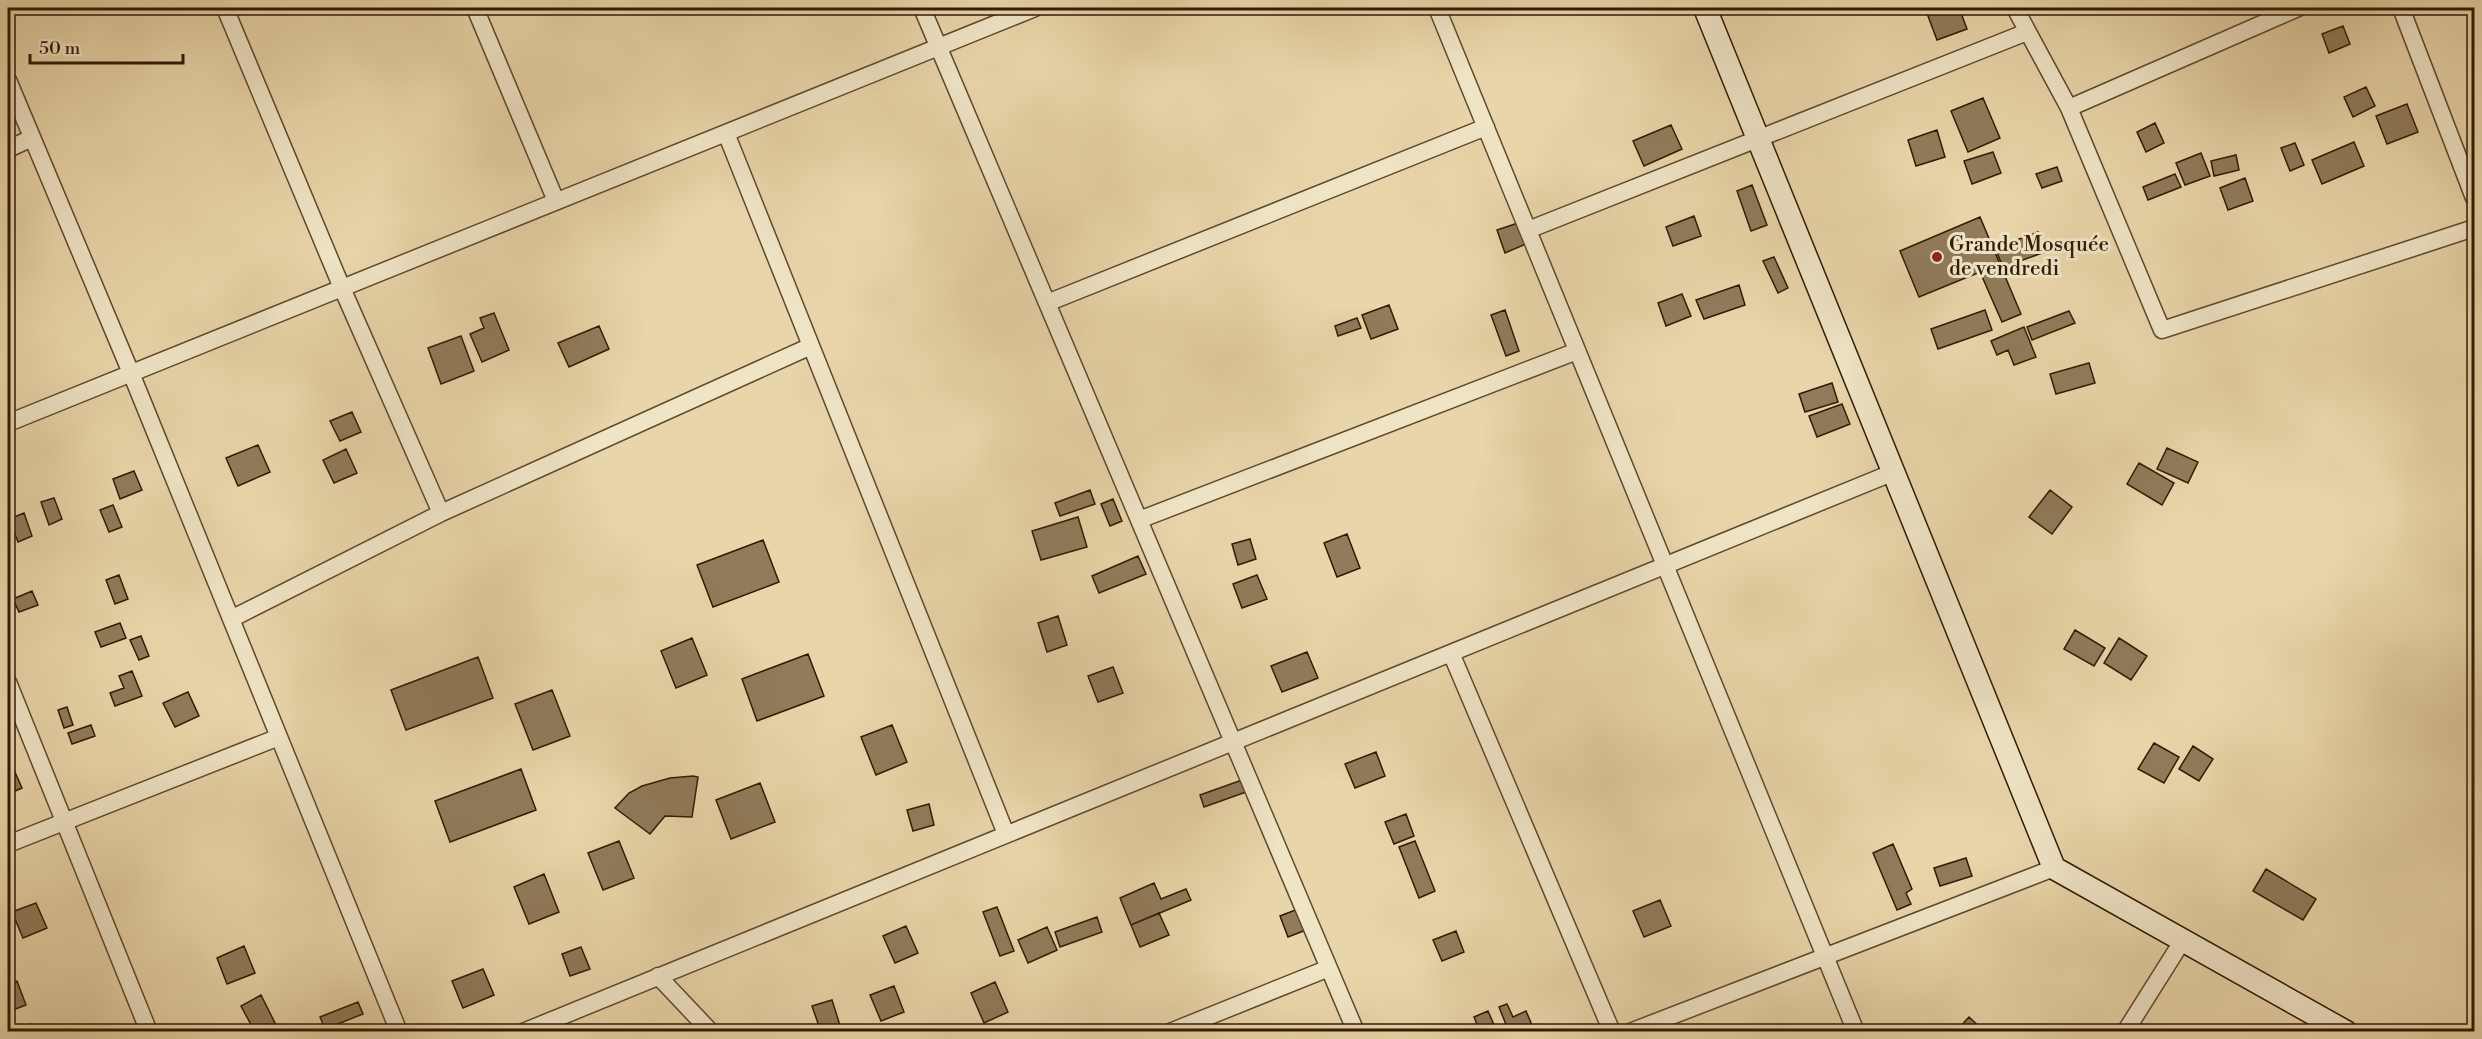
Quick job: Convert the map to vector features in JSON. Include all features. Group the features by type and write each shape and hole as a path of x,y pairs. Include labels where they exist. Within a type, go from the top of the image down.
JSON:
{"street":[{"path":"225,8 342,288 441,513"},
{"path":"475,8 556,201"},
{"path":"922,8 1356,1032"},
{"path":"8,423 1035,8"},
{"path":"1437,8 1856,1032"},
{"path":"1705,8 2054,868 2346,1032"},
{"path":"2015,8 2069,108 2162,330 2475,228"},
{"path":"2069,108 2298,8"},
{"path":"2401,8 2475,198"},
{"path":"1528,230 2027,32"},
{"path":"8,80 131,373 399,1032"},
{"path":"1047,303 1486,127"},
{"path":"726,132 1006,834"},
{"path":"8,149 32,138"},
{"path":"231,619 441,513 811,346"},
{"path":"1139,520 1577,351"},
{"path":"523,1032 1894,472"},
{"path":"1451,652 1612,1032"},
{"path":"8,682 149,1032"},
{"path":"8,844 279,737"},
{"path":"1630,1032 2054,868"},
{"path":"2125,1032 2183,940"},
{"path":"1170,1032 1329,968"},
{"path":"658,976 711,1032"}],"building":[{"path":"1925,8 1976,8 1961,13 1967,29 1937,40"},
{"path":"2343,26 2350,44 2329,53 2322,34"},
{"path":"2366,87 2375,106 2353,117 2344,97"},
{"path":"1983,98 2000,138 1968,152 1951,111"},
{"path":"2407,104 2418,132 2387,144 2376,116"},
{"path":"2155,123 2164,143 2146,152 2137,132"},
{"path":"1671,125 1682,149 1644,166 1633,141"},
{"path":"1937,130 1945,157 1916,166 1908,140"},
{"path":"2354,142 2364,166 2322,184 2312,160"},
{"path":"2295,143 2304,165 2290,171 2281,148"},
{"path":"1993,152 2001,173 1972,184 1964,161"},
{"path":"2201,153 2210,176 2185,185 2176,163"},
{"path":"2236,155 2239,170 2214,176 2211,161"},
{"path":"2057,167 2062,181 2042,188 2036,174"},
{"path":"2175,174 2181,187 2148,200 2143,187"},
{"path":"2245,178 2253,201 2228,210 2220,188"},
{"path":"1752,185 1767,225 1751,231 1737,191"},
{"path":"1694,216 1701,236 1673,246 1666,227"},
{"path":"1980,217 2021,314 2002,322 1980,272 1919,297 1900,251"},
{"path":"1518,223 1526,244 1505,253 1497,230"},
{"path":"2038,232 2045,252 2003,267 1995,248"},
{"path":"1774,257 1788,288 1778,293 1763,261"},
{"path":"1739,285 1745,305 1704,319 1696,300"},
{"path":"1682,294 1691,316 1666,326 1658,303"},
{"path":"1389,305 1398,329 1371,339 1362,315"},
{"path":"1505,310 1519,351 1506,356 1491,315"},
{"path":"1985,310 1992,330 1938,349 1931,329"},
{"path":"2069,311 2075,323 2032,340 2027,327"},
{"path":"494,313 509,350 482,362 470,334 484,328 480,318"},
{"path":"1357,318 1361,328 1338,336 1335,326"},
{"path":"599,326 609,349 569,367 558,343"},
{"path":"2024,327 2036,357 2014,365 2008,350 1997,355 1991,341"},
{"path":"461,336 474,371 441,384 428,348"},
{"path":"2089,363 2095,383 2056,394 2050,374"},
{"path":"1832,383 1838,402 1805,412 1799,394"},
{"path":"1842,404 1850,424 1817,437 1809,416"},
{"path":"352,412 361,432 340,441 330,421"},
{"path":"258,445 270,472 238,486 226,458"},
{"path":"2167,448 2198,462 2188,483 2157,469"},
{"path":"346,449 357,473 334,483 323,460"},
{"path":"2139,463 2174,483 2162,505 2127,484"},
{"path":"134,471 142,490 120,499 113,479"},
{"path":"1090,490 1095,504 1060,516 1055,503"},
{"path":"2050,490 2072,507 2052,534 2029,517"},
{"path":"54,498 62,519 49,525 41,502"},
{"path":"1113,499 1122,521 1110,526 1101,504"},
{"path":"113,505 122,527 109,532 100,510"},
{"path":"24,513 32,536 18,542 9,519"},
{"path":"1078,517 1087,547 1041,560 1032,531"},
{"path":"1347,534 1360,568 1337,577 1324,543"},
{"path":"1250,539 1256,559 1238,565 1232,544"},
{"path":"763,540 779,582 713,607 697,565"},
{"path":"1138,556 1146,574 1099,593 1092,576"},
{"path":"119,575 128,599 115,604 106,580"},
{"path":"1257,575 1267,599 1242,608 1233,584"},
{"path":"32,591 38,605 19,612 13,599"},
{"path":"1058,616 1067,645 1047,652 1038,623"},
{"path":"120,623 126,638 101,647 95,632"},
{"path":"2075,630 2105,648 2094,666 2064,649"},
{"path":"141,636 149,656 139,660 130,640"},
{"path":"692,638 707,675 676,688 661,651"},
{"path":"2119,638 2147,656 2131,680 2104,663"},
{"path":"1307,652 1318,678 1282,692 1271,666"},
{"path":"808,654 824,696 757,721 742,679"},
{"path":"478,657 493,698 406,730 391,690"},
{"path":"1113,667 1123,693 1098,702 1088,676"},
{"path":"132,671 142,696 115,706 110,693 124,688 119,676"},
{"path":"552,690 570,736 533,750 515,704"},
{"path":"188,692 199,716 175,727 163,703"},
{"path":"67,707 73,725 64,728 58,710"},
{"path":"91,725 95,736 72,744 68,733"},
{"path":"892,725 907,762 876,775 861,737"},
{"path":"2154,743 2179,757 2164,783 2138,769"},
{"path":"2193,746 2213,759 2199,781 2179,769"},
{"path":"1376,752 1385,776 1355,788 1345,764"},
{"path":"10,761 22,788 8,794 8,762"},
{"path":"521,769 536,810 450,842 435,801"},
{"path":"698,777 692,817 665,816 650,834 615,808 629,793 642,786 670,778"},
{"path":"1242,780 1246,792 1204,807 1200,795"},
{"path":"760,783 775,822 731,839 716,800"},
{"path":"929,804 934,825 913,831 907,810"},
{"path":"1406,814 1414,836 1394,844 1385,822"},
{"path":"619,841 634,878 603,890 588,853"},
{"path":"1415,841 1435,891 1419,898 1399,847"},
{"path":"1893,844 1912,889 1906,893 1911,904 1897,910 1873,853"},
{"path":"1966,858 1972,876 1940,886 1934,868"},
{"path":"2266,869 2316,899 2303,920 2253,891"},
{"path":"544,874 559,912 529,924 514,887"},
{"path":"1154,883 1161,899 1186,889 1191,900 1131,925 1120,898"},
{"path":"1660,900 1671,926 1644,937 1633,911"},
{"path":"36,903 47,928 23,938 12,912"},
{"path":"997,907 1014,951 1000,956 983,912"},
{"path":"1298,909 1306,930 1288,937 1280,916"},
{"path":"1159,913 1169,935 1140,947 1131,925"},
{"path":"1097,917 1102,932 1060,947 1055,932"},
{"path":"906,926 918,953 895,963 883,936"},
{"path":"1047,927 1057,950 1028,963 1018,940"},
{"path":"1456,931 1464,952 1442,961 1433,940"},
{"path":"244,946 255,973 227,984 217,958"},
{"path":"581,947 590,969 570,976 562,954"},
{"path":"483,969 494,995 463,1008 452,981"},
{"path":"17,981 26,1005 8,1012 8,985"},
{"path":"995,982 1008,1012 984,1023 971,993"},
{"path":"894,986 904,1012 881,1021 870,995"},
{"path":"261,995 276,1025 264,1032 255,1032 241,1006"},
{"path":"832,1000 842,1032 821,1032 812,1006"},
{"path":"358,1002 363,1014 325,1029 320,1017"},
{"path":"1507,1004 1513,1017 1526,1011 1535,1032 1503,1032 1507,1027 1499,1007"},
{"path":"1488,1011 1497,1032 1480,1032 1474,1017"},
{"path":"1969,1017 1985,1032 1957,1030"},
{"path":"31,1024 34,1032 12,1032 12,1031"}],"place":[{"name":"Grande Mosquée de vendredi","path":"1937,257"}]}
